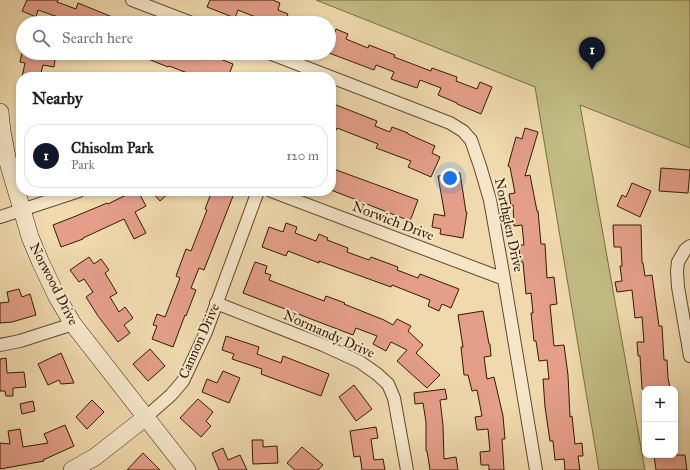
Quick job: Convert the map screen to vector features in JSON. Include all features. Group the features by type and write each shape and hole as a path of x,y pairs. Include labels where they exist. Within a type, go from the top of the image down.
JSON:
{"main road":[{"name":"Norwood Drive","path":"0,112 8,162 16,189"},
{"name":"Norwood Drive","path":"18,196 30,237 40,261 57,297 73,324 187,470"},
{"name":"Cannon Drive","path":"72,470 95,457 146,417"}],"street":[{"path":"132,0 174,16"},
{"name":"Northglen Drive","path":"282,60 303,72"},
{"name":"Northglen Drive","path":"336,79 450,123 463,131 471,140 490,200 536,470"},
{"path":"0,217 64,196"},
{"name":"Cannon Drive","path":"146,417 172,396 183,381 206,332 256,196"},
{"name":"Norwich Drive","path":"284,196 504,279"},
{"path":"690,246 685,250 678,262 677,271 678,287 690,356"},
{"name":"Normandy Drive","path":"216,303 323,345 360,362 378,374 388,384 394,398 407,470"},
{"path":"0,345 20,341 73,324"}],"shaded area":[{"path":"316,0 690,0 690,148 580,105 645,470 599,470 535,87"}],"building":[{"path":"27,0 58,0 57,2 76,9 78,3 110,16 55,16 38,10 36,16 34,16 22,11"},
{"path":"210,0 273,0 280,3 278,10 288,14 287,16 253,16 238,10 236,16 230,16 207,7"},
{"path":"336,29 348,34 346,39 368,48 369,45 395,55 394,57 431,71 432,68 457,77 456,81 477,89 480,82 492,87 481,114 438,95 441,88 420,80 417,88 391,79 394,72 376,65 374,70 336,56"},
{"path":"20,60 55,60 54,67 43,65 41,72 23,72 25,63 20,62"},
{"path":"150,60 223,60 233,64 230,72 185,72 169,66 168,67"},
{"path":"336,105 377,121 375,126 390,132 392,127 435,146 432,153 440,157 431,177 408,167 411,161 376,148 378,144 337,128 336,130"},
{"path":"525,128 538,132 525,176 530,175 538,211 541,244 545,244 547,278 554,277 557,304 550,305 554,346 564,345 568,375 570,417 572,416 575,444 582,443 583,456 578,456 580,470 565,470 564,459 555,460 553,441 550,441 545,407 543,379 549,379 547,360 539,361 536,341 534,341 531,313 533,313 531,293 526,294 523,262 520,262 519,245 524,245 522,225 514,226 513,205 511,206 509,194 515,193 510,167 508,166 516,137 522,139"},
{"path":"661,168 690,170 688,193 659,191"},
{"path":"336,170 418,200 410,221 336,192"},
{"path":"460,173 467,212 463,238 440,234 441,229 432,227 434,214 445,216 438,176"},
{"path":"632,183 651,191 640,217 617,206 622,195 626,197"},
{"path":"124,196 141,196 146,206 135,212 146,233 134,239 124,219 83,239 61,247 53,225 107,203 108,204"},
{"path":"156,196 166,196 160,201"},
{"path":"210,196 233,196 204,270 199,268 191,288 196,290 173,347 152,339 157,326 153,325 157,314 165,317 180,278 176,276 186,249 191,251 207,210 205,209"},
{"path":"286,223 297,227 295,233 316,241 319,234 328,238 327,240 348,248 347,252 369,260 371,257 398,267 397,270 418,278 420,274 459,289 451,308 442,304 439,311 428,306 430,300 392,285 391,287 288,251 286,256 262,247 269,227 283,232"},
{"path":"613,225 641,225 642,263 645,276 652,275 659,326 662,326 664,360 667,360 670,386 642,386 642,389 640,356 638,356 637,342 644,342 642,317 635,318 632,290 617,292 615,282 622,281 620,266 622,266 621,247 614,247"},
{"path":"89,257 94,264 101,259 109,270 105,273 117,293 110,297 119,312 125,307 133,318 124,325 130,333 118,342 98,316 86,297 93,292 84,279 79,282 70,270"},
{"path":"255,262 267,266 265,273 271,275 269,280 324,301 326,296 393,325 397,319 411,326 408,331 423,345 416,353 440,375 427,388 397,361 407,350 391,342 386,351 373,344 377,336 356,328 353,335 243,293"},
{"path":"19,289 22,297 30,294 36,315 12,322 0,323 0,303 9,302 7,292"},
{"path":"483,311 491,356 484,357 487,379 494,377 503,416 505,439 502,439 504,470 489,470 489,465 481,465 480,452 490,451 488,429 477,430 475,417 482,416 477,390 472,391 468,375 464,375 461,347 463,347 458,315"},
{"path":"226,336 259,347 257,354 281,363 283,356 329,374 321,396 261,374 262,369 232,359 234,354 222,350"},
{"path":"150,349 165,366 148,381 133,364"},
{"path":"61,353 74,383 61,384 59,380 48,385 38,364"},
{"path":"6,358 7,373 24,372 26,387 13,388 13,396 6,396 5,391 0,391 0,359"},
{"path":"223,371 240,378 229,403 202,392 207,379 217,383"},
{"path":"354,385 372,409 356,421 339,397"},
{"path":"445,389 447,399 440,400 443,425 444,459 456,457 458,470 430,470 426,451 426,422 423,403 415,404 414,393"},
{"path":"198,399 213,412 206,421 211,426 201,437 180,418"},
{"path":"92,400 104,412 87,429 76,417"},
{"path":"33,401 35,411 22,414 20,404"},
{"path":"65,425 74,446 43,460 44,461 0,469 0,443 10,444 8,431 20,429 23,447 48,443 44,434"},
{"path":"376,427 378,438 371,439 374,460 383,459 385,470 362,470 360,456 354,457 350,431"},
{"path":"252,440 263,440 263,447 277,446 278,463 253,464"},
{"path":"302,447 323,465 318,470 295,470 287,463"},
{"path":"223,448 228,460 240,455 247,470 219,470 212,453"},
{"path":"143,453 160,470 127,470"},
{"path":"678,455 685,455 687,470 656,470 654,458 678,458"}],"place":[{"name":"Chisolm Park","path":"592,70"}]}
